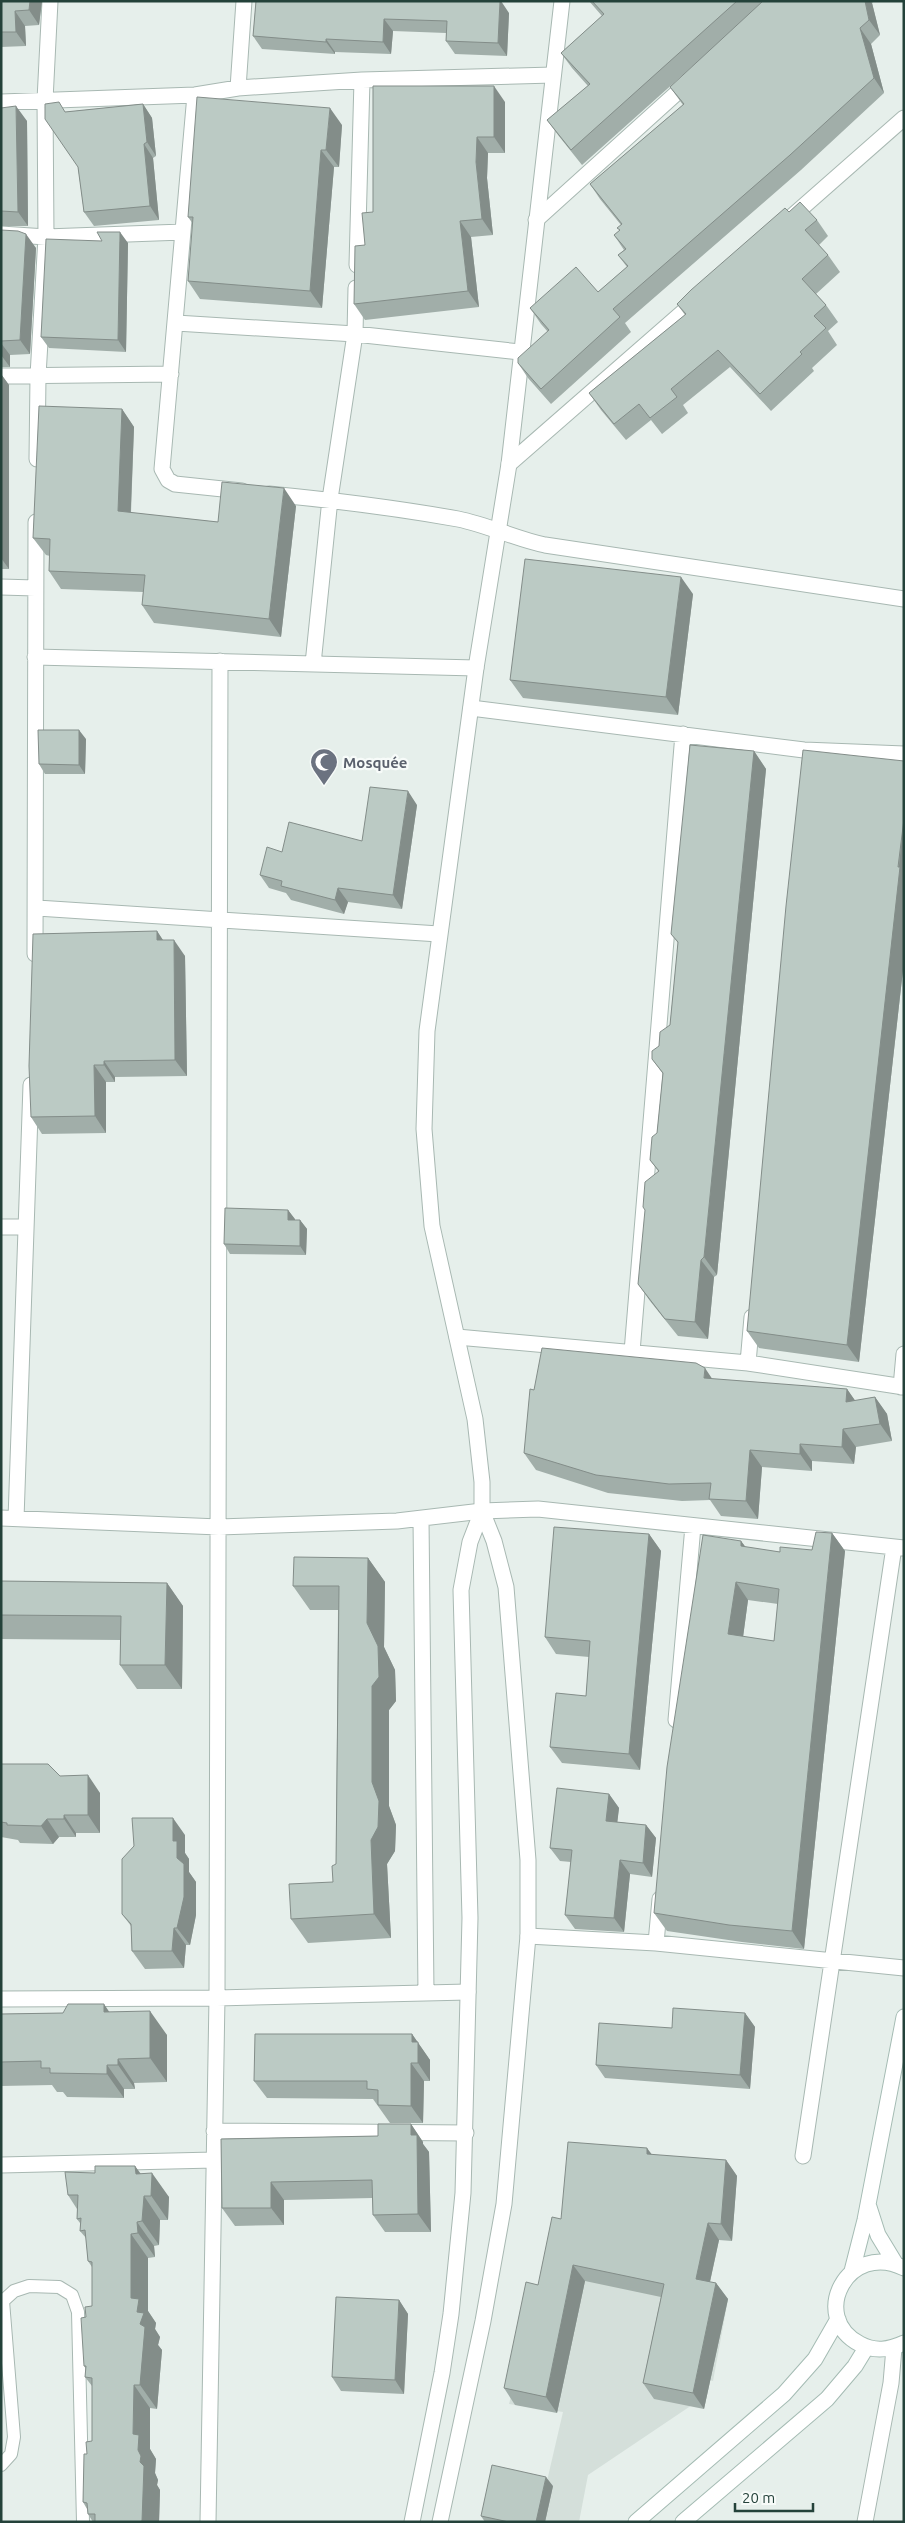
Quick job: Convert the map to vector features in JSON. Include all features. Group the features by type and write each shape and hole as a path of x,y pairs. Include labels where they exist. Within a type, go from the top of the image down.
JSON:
{"street":[{"path":"37,472 38,376 46,237 45,100 50,1"},
{"path":"238,88 244,1"},
{"path":"440,2522 484,2321 504,2204 528,1936 528,1860 506,1587 494,1541 482,1511 479,1450 457,1337 432,1226 424,1129 427,1031 470,708 509,464 520,352 562,2"},
{"path":"536,220 698,74"},
{"path":"1,102 195,95 238,88 362,80 553,75"},
{"path":"313,664 330,499 355,334 362,80"},
{"path":"195,95 176,323 161,462 162,469 168,480 175,484 330,499 460,520 546,545 904,599"},
{"path":"777,229 904,118"},
{"path":"1,234 46,237 183,232"},
{"path":"509,464 710,288"},
{"path":"176,323 355,334 520,352"},
{"path":"1,376 171,374"},
{"path":"35,968 37,908 36,510"},
{"path":"1,587 35,588"},
{"path":"35,656 476,668"},
{"path":"208,2522 217,1998 220,661"},
{"path":"470,708 683,734 803,755 904,754"},
{"path":"632,1352 683,734"},
{"path":"37,908 439,934"},
{"path":"32,1067 26,1227 9,1519 219,1526 421,1519 511,1509 568,1511 899,1548 803,2156"},
{"path":"1,1227 26,1227"},
{"path":"748,1363 754,1304"},
{"path":"457,1337 748,1363 902,1387 904,1354"},
{"path":"412,2522 433,2424 452,2314 463,2193 466,2133 469,1880 461,1590 470,1542 482,1511"},
{"path":"421,1519 426,1993"},
{"path":"674,1734 693,1526"},
{"path":"656,1943 661,1883"},
{"path":"528,1936 656,1943 904,1968"},
{"path":"1,1999 217,1998 468,1992"},
{"path":"852,2271 868,2203 904,2016"},
{"path":"214,2131 466,2133"},
{"path":"1,2165 214,2160"},
{"path":"868,2203 878,2235 900,2266"},
{"path":"865,2522 899,2346 880,2350 866,2348 854,2341 844,2331 838,2319 836,2306 838,2293 843,2281 852,2271 873,2262 900,2266"},
{"path":"636,2522 784,2394 815,2359 838,2319"},
{"path":"683,2522 827,2399 850,2372 866,2348"}],"lane":[{"path":"1,2465 11,2454 14,2438 3,2301 14,2290 29,2286 59,2287 72,2295 78,2312 83,2522"}],"shaded area":[{"path":"552,2255 712,2299 728,2300 713,2381 703,2378 698,2401 588,2475 579,2522 493,2522 490,2472 547,2481 563,2412 509,2404 535,2302"}],"building":[{"path":"1,1 30,1 29,10 15,11 16,32 1,32"},
{"path":"256,1 500,1 498,43 446,41 447,21 384,19 383,42 326,39 326,42 253,36"},
{"path":"592,1 737,1 571,150 547,120 590,84 561,53 604,14"},
{"path":"763,1 865,1 869,20 860,28 874,78 790,155 613,309 620,317 541,389 518,363 518,358 549,330 530,308 576,267 598,292 628,266 618,255 626,249 614,235 620,230 617,228 622,224 590,184 684,104 670,87"},
{"path":"373,86 494,86 494,137 477,137 476,162 482,219 460,221 468,291 354,304 355,246 365,245 362,213 373,212"},
{"path":"197,97 330,108 326,150 321,150 310,291 188,281 193,217 188,217"},
{"path":"59,102 65,112 143,104 147,142 144,144 150,206 84,212 78,167 45,119 45,104"},
{"path":"16,106 18,212 1,211 1,108"},
{"path":"800,202 817,220 805,230 828,255 802,279 826,305 814,316 826,328 760,394 718,350 671,389 677,397 650,418 639,404 614,424 589,393 686,314 677,304 691,290 785,208 789,212"},
{"path":"1,230 18,231 26,234 20,340 1,341"},
{"path":"97,232 120,232 118,340 41,337 46,239 102,241"},
{"path":"39,406 122,409 118,511 218,522 222,482 284,488 269,619 142,605 145,575 49,571 50,539 33,538"},
{"path":"525,559 681,577 666,697 510,680"},
{"path":"38,730 79,730 79,765 39,764"},
{"path":"690,745 754,751 704,1257 701,1260 695,1322 665,1319 638,1284 645,1210 643,1207 645,1182 659,1171 650,1160 652,1137 657,1133 663,1073 652,1059 652,1051 659,1046 660,1032 670,1025 678,942 671,934"},
{"path":"803,750 904,761 904,819 898,867 900,867 847,1345 747,1331 786,906"},
{"path":"370,787 408,791 393,895 338,888 335,900 281,886 282,881 260,875 267,847 282,852 289,822 362,841"},
{"path":"157,931 157,940 174,940 175,1060 104,1061 104,1065 94,1065 95,1116 31,1117 29,1066 33,934"},
{"path":"225,1208 288,1210 288,1220 300,1220 300,1246 224,1244"},
{"path":"542,1348 696,1363 705,1368 704,1378 847,1389 846,1402 875,1397 880,1424 843,1429 842,1447 800,1444 800,1454 750,1450 746,1501 709,1499 711,1483 669,1484 596,1475 524,1453 530,1389 534,1390"},
{"path":"554,1527 649,1534 629,1754 550,1747 556,1693 586,1696 590,1641 545,1637"},
{"path":"816,1532 832,1533 792,1931 729,1925 654,1913 667,1767 703,1535 741,1541 741,1546 780,1552 780,1547 812,1550","holes":["736,1582 779,1589 774,1641 728,1634"]},
{"path":"294,1557 368,1558 367,1623 378,1646 379,1677 372,1686 372,1782 379,1801 378,1827 371,1840 374,1914 291,1919 289,1884 333,1882 332,1866 336,1864 339,1586 293,1586"},
{"path":"1,1581 167,1583 165,1665 120,1665 121,1616 1,1615"},
{"path":"1,1764 48,1764 60,1776 88,1775 88,1815 64,1815 64,1819 47,1819 41,1826 7,1825 7,1823 1,1822"},
{"path":"557,1788 609,1794 606,1821 646,1825 643,1863 620,1860 614,1918 565,1915 572,1850 550,1848"},
{"path":"132,1818 173,1818 173,1841 177,1841 177,1858 184,1864 184,1897 177,1928 174,1928 172,1951 132,1951 131,1924 122,1914 122,1859 134,1846"},
{"path":"68,2004 104,2004 104,2012 150,2011 150,2058 118,2059 118,2065 107,2065 107,2074 50,2073 50,2068 41,2068 41,2061 1,2062 1,2014 63,2013"},
{"path":"673,2008 745,2013 740,2075 596,2065 599,2023 672,2028"},
{"path":"255,2034 412,2034 412,2042 418,2042 418,2063 411,2063 411,2106 378,2105 378,2090 367,2089 367,2081 254,2081"},
{"path":"378,2124 411,2124 411,2135 417,2135 418,2214 373,2215 372,2180 271,2182 271,2208 222,2208 221,2139 378,2136"},
{"path":"568,2142 647,2148 647,2154 726,2160 721,2224 708,2223 696,2279 716,2283 693,2393 643,2383 664,2284 573,2265 546,2397 504,2388 526,2282 538,2285 552,2217 561,2219"},
{"path":"95,2166 135,2166 136,2174 152,2173 151,2196 144,2196 142,2221 137,2222 138,2233 131,2234 131,2298 139,2299 137,2312 144,2313 140,2324 145,2327 140,2385 134,2385 133,2434 139,2435 138,2450 141,2456 140,2462 144,2466 142,2521 138,2522 95,2522 95,2514 88,2514 87,2503 83,2502 84,2454 87,2454 86,2442 92,2441 92,2378 85,2377 86,2366 84,2366 81,2318 86,2317 85,2307 92,2306 92,2262 88,2261 85,2230 80,2231 81,2218 77,2219 78,2195 68,2195 65,2172 95,2173"},
{"path":"336,2297 399,2300 395,2380 332,2377"},
{"path":"492,2465 546,2477 536,2522 509,2522 481,2516"}],"place":[{"name":"Mosquée","path":"324,786"}]}
